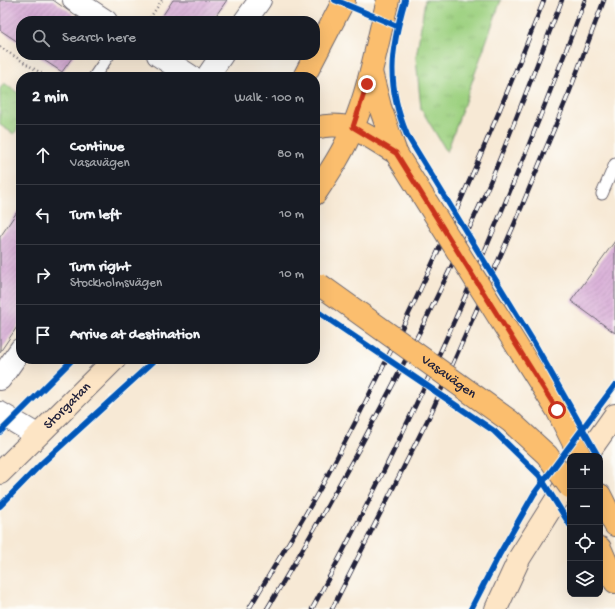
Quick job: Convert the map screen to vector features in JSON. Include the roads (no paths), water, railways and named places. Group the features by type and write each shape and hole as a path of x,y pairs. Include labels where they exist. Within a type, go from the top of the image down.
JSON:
{"main road":[{"path":"320,46 344,0"},
{"path":"320,186 334,165 353,127 371,70 388,0"},
{"path":"307,72 313,60"},
{"path":"371,70 380,106 396,153 557,410 578,453"},
{"path":"320,127 328,125 353,127 396,153"},
{"name":"Vasavägen","path":"320,284 510,421 547,455 567,483"},
{"path":"603,501 615,525"},
{"path":"603,555 615,582"}],"street":[{"path":"74,0 98,16"},
{"path":"249,16 260,0"},
{"path":"166,60 184,72"},
{"path":"210,72 219,60"},
{"path":"0,380 16,356"},
{"name":"Storgatan","path":"0,473 110,364"},
{"name":"Storgatan","path":"0,413 37,435"},
{"path":"588,453 615,415"},
{"path":"496,609 520,558 567,483"}],"lane":[{"path":"97,72 106,60"},
{"path":"602,194 615,164"}],"railway":[{"path":"249,609 307,513 356,422 385,363 442,243 520,61 544,0"},
{"path":"267,609 325,511 380,410 456,257 491,180 562,0"},
{"path":"312,609 389,461 425,386 493,233 585,0"},
{"path":"332,609 431,413 514,225 569,93 604,0"}]}
